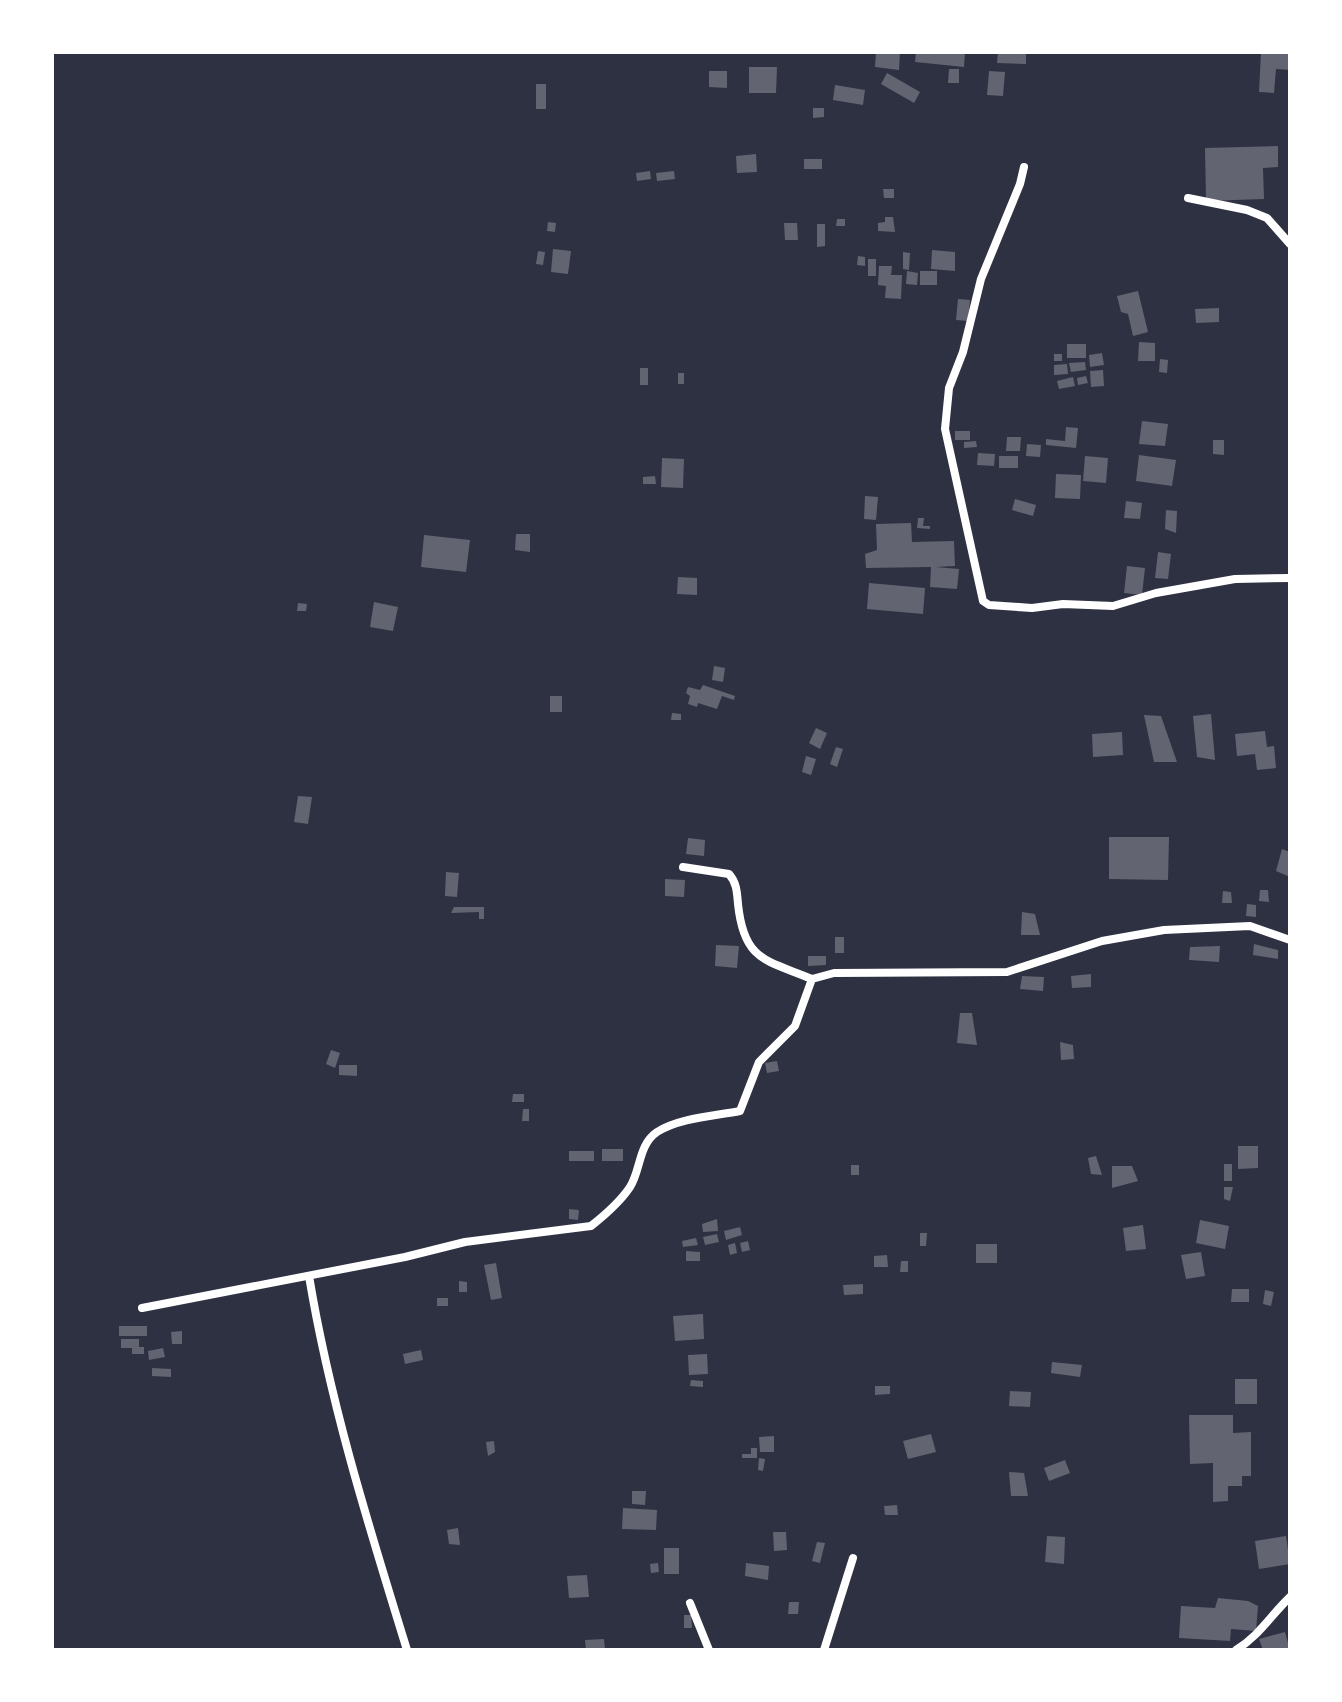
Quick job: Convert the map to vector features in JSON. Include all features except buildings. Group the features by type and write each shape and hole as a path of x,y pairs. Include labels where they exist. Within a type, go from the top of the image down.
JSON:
{"street":[{"path":"1024,167 981,279 963,352 949,388 946,415 950,460 983,601 989,605 1032,608 1063,604 1113,606 1156,593 1235,579 1290,578"},
{"path":"1188,198 1247,210 1267,218 1290,244"},
{"path":"683,867 729,874 737,888 739,915 756,956 812,979 834,973 1007,972 1102,941 1164,930 1250,926 1290,940"},
{"path":"142,1308 465,1242 591,1226 631,1186 644,1146 653,1134 670,1125 740,1111 759,1062 795,1026 812,979"},
{"path":"309,1276 319,1334 358,1490 407,1650"},
{"path":"824,1650 853,1558"},
{"path":"1236,1650 1253,1640 1290,1597"},
{"path":"690,1603 709,1650"}]}
